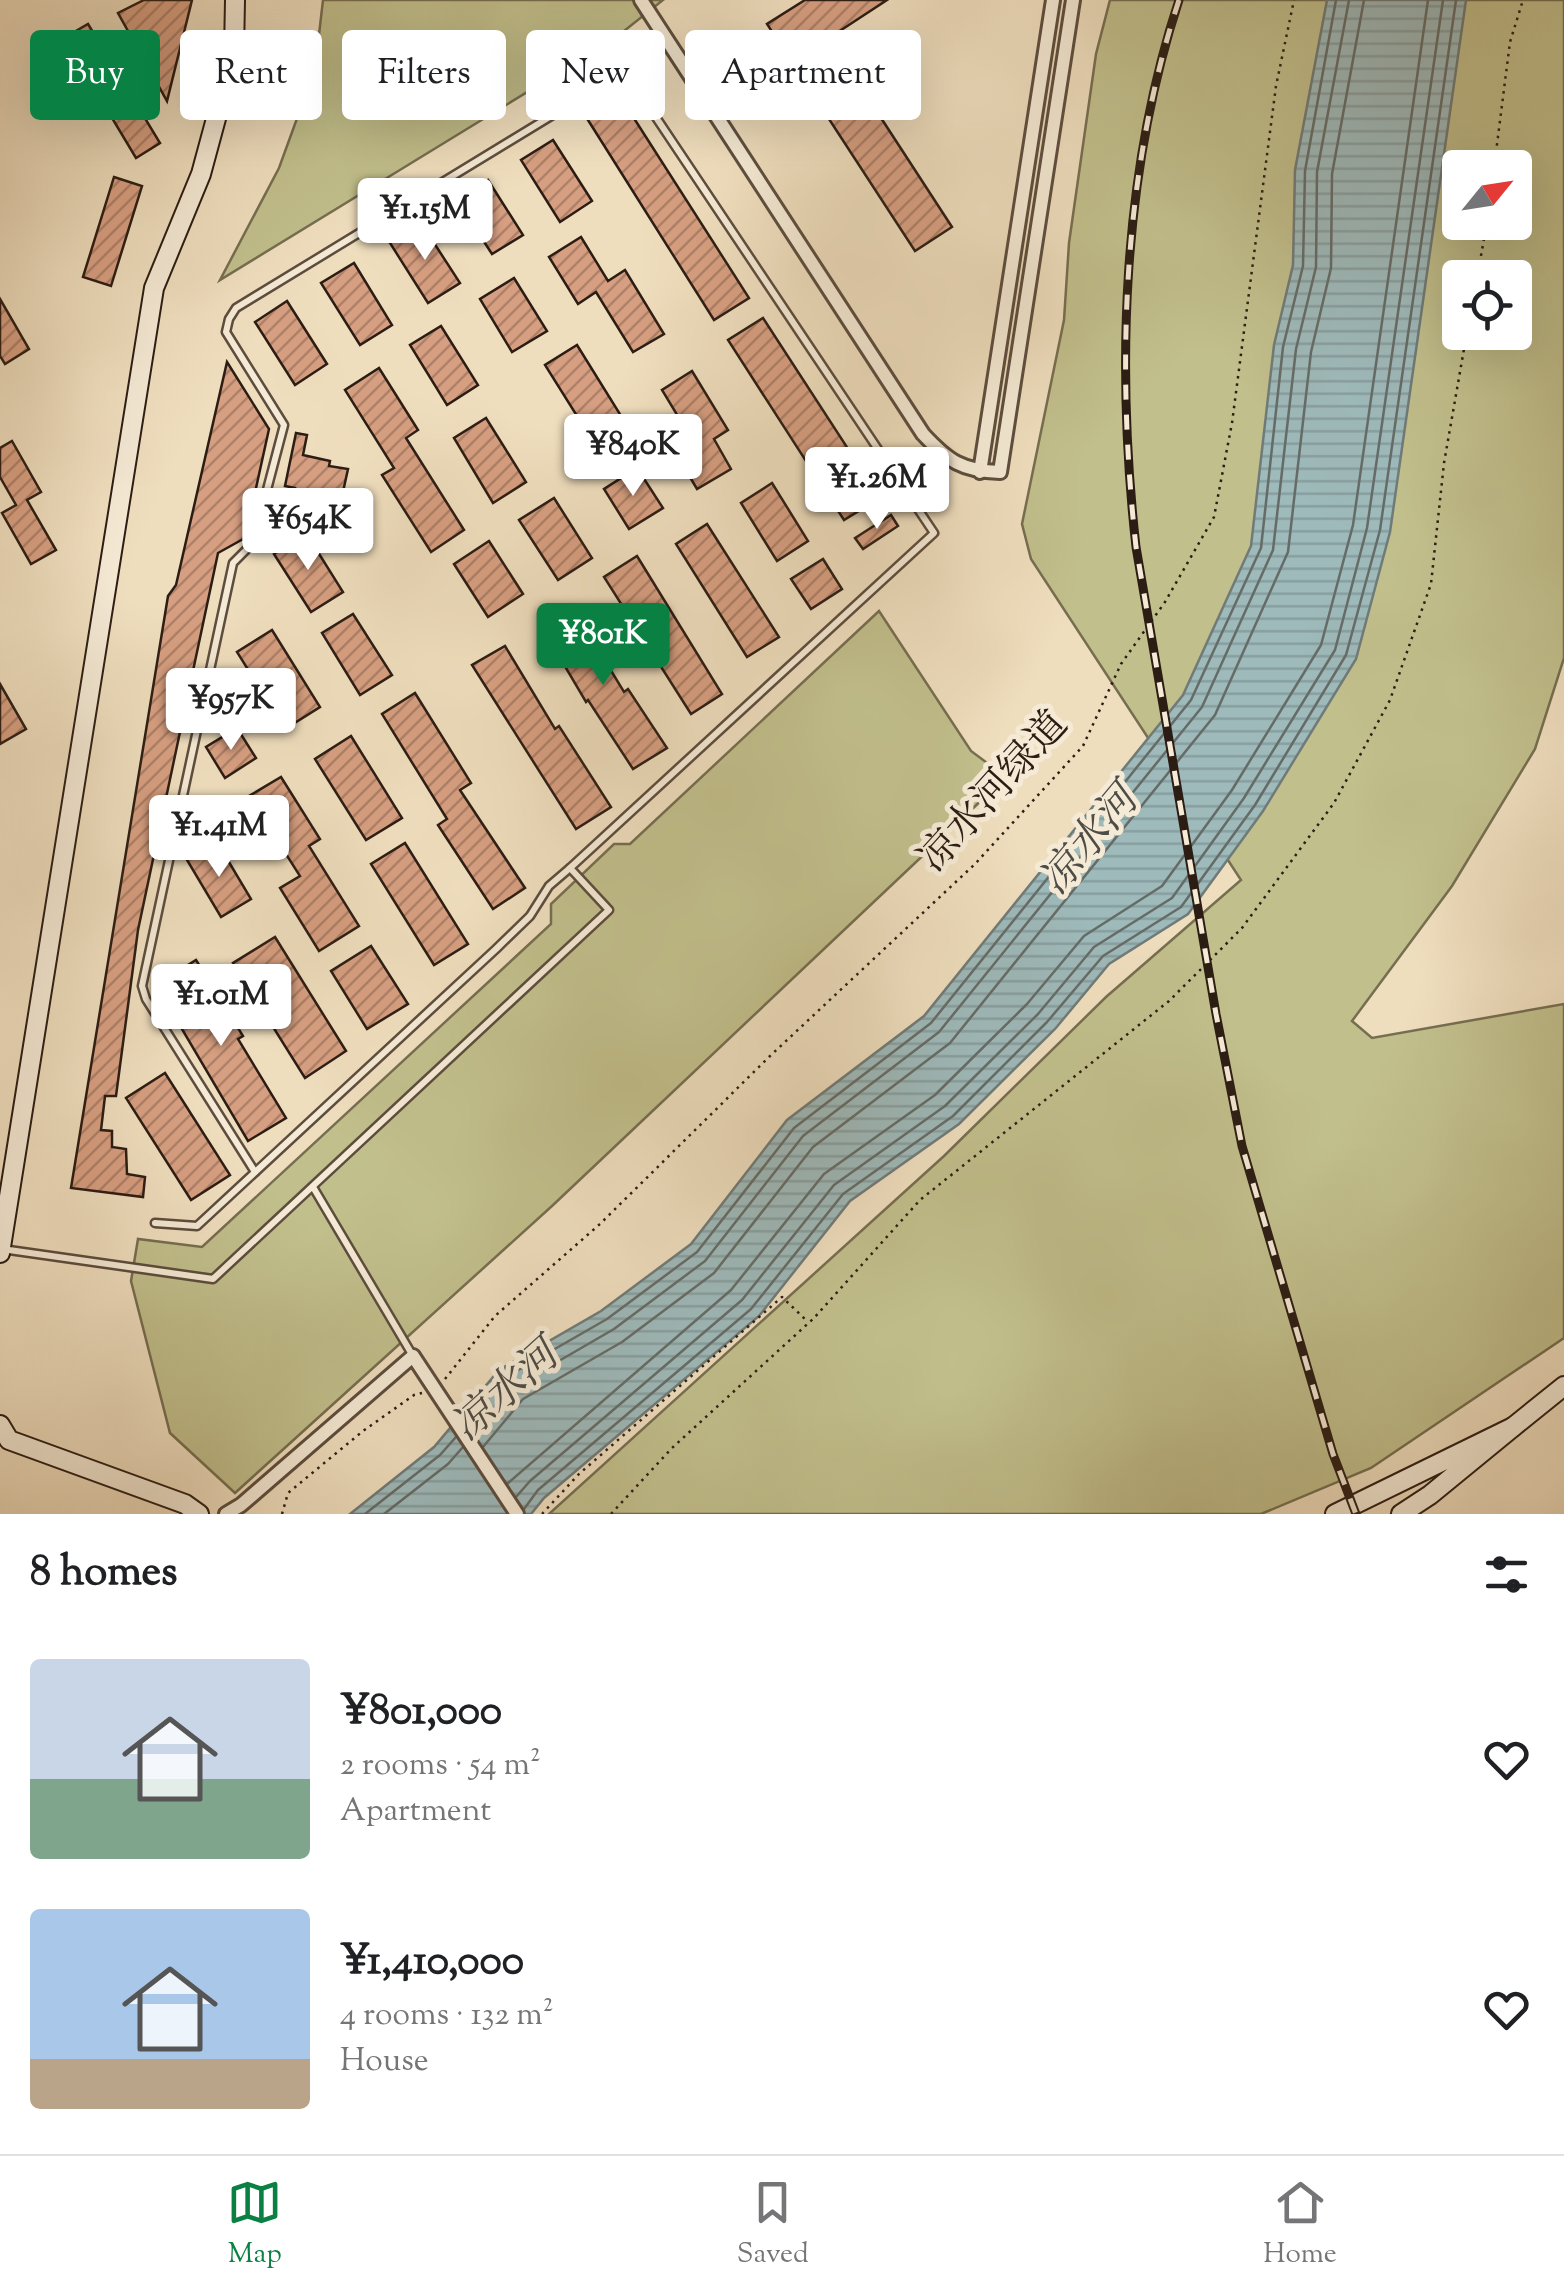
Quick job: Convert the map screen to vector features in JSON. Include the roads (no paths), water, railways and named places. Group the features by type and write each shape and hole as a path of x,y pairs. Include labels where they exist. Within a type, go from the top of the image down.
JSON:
{"street":[{"path":"0,1251 154,288 201,174 234,52 235,0"},
{"path":"641,0 924,434 948,461 980,472 1000,472 1073,0"},
{"path":"980,472 1053,0"},
{"path":"226,1514 413,1356 517,1514"},
{"path":"1401,1514 1564,1386"},
{"path":"0,1425 9,1440 185,1504 199,1514"},
{"path":"1335,1514 1513,1427"}],"lane":[{"path":"155,1223 197,1226 256,1172 496,949 530,916 549,886 934,533 625,72 236,308 228,318 226,332 284,425 253,543 234,563 142,986 146,999 256,1172"},
{"path":"0,1251 213,1279 609,910 570,868"},
{"path":"313,1186 413,1356"}],"water":[{"name":"凉水河","path":"1327,0 1466,0 1390,532 1356,659 1263,811 1188,914 1109,964 1055,1029 959,1124 850,1201 759,1316 544,1498 531,1514 350,1514 434,1447 499,1370 601,1311 691,1244 787,1120 924,1016 1183,695 1251,546 1274,345 1293,265 1295,170"}],"railway":[{"path":"1179,0 1145,133 1129,271 1126,410 1136,547 1242,1146 1333,1454 1356,1514"}]}
